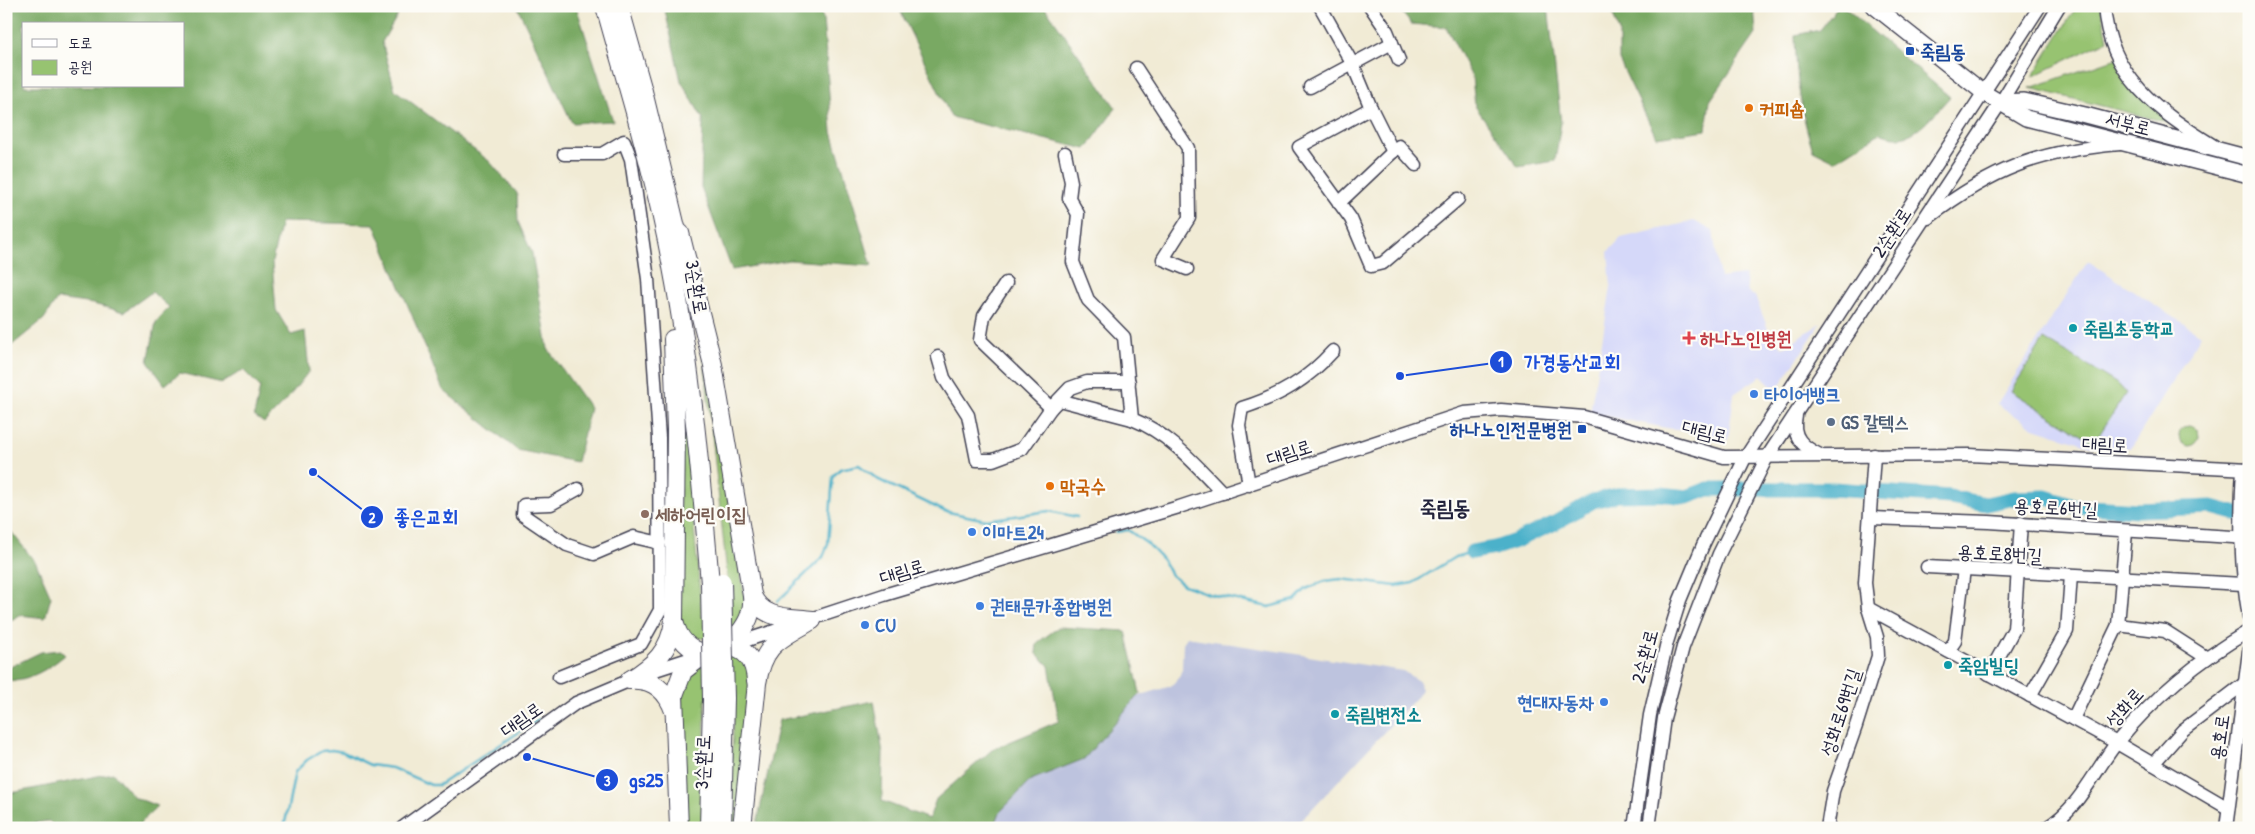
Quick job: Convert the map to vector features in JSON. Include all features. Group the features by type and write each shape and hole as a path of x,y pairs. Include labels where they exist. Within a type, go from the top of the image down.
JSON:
{"highway":[{"name":"3순환로","path":"604,6 654,182 681,314 716,582"},
{"name":"3순환로","path":"618,6 673,207 688,290 707,436 716,582"},
{"path":"660,155 706,330 752,595 752,605 747,622 736,638 726,647"},
{"path":"630,680 650,667 661,656 669,643 674,621 674,359 670,298 654,182"},
{"path":"716,582 719,699"},
{"path":"752,595 758,606 767,613 812,620"},
{"path":"742,828 756,683 761,663 770,647 812,620"},
{"path":"674,621 680,635 688,646 706,653"},
{"path":"726,647 738,648 748,656 754,668 756,683"},
{"path":"679,828 674,695 680,676 692,662 706,653"},
{"path":"630,680 642,680 658,687 667,696 674,711"},
{"name":"3순환로","path":"709,828 719,699"},
{"name":"3순환로","path":"719,699 722,828"}],"main road":[{"name":"서부로","path":"1874,6 1984,94 2026,118 2249,175"},
{"name":"서부로","path":"2001,102 2024,102 2085,115 2249,158"}],"street":[{"path":"1320,6 1353,66 1393,152"},
{"path":"1370,6 1387,30 1399,60"},
{"name":"2순환로","path":"1634,828 1650,715 1667,642 1683,592 1703,545 1725,504 1745,458 2040,6"},
{"name":"2순환로","path":"1648,828 1664,718 1676,671 1704,590 1719,554 1767,457 2001,102 2059,6"},
{"path":"2104,6 2106,26 2114,51 2136,86 2163,112 2223,151"},
{"path":"1310,87 1353,66 1392,43"},
{"path":"1136,68 1188,148 1189,218 1163,259 1187,269"},
{"path":"1371,108 1299,147 1351,219 1371,266 1383,263 1458,199"},
{"path":"559,677 641,644 660,610 658,438 648,279 631,159 624,141 602,154 564,154"},
{"path":"1918,226 1963,191 2005,169 2052,154 2126,144"},
{"path":"1339,203 1399,146 1416,165"},
{"path":"1066,154 1071,182 1069,198 1078,214 1073,262 1088,300 1124,337 1132,419"},
{"path":"1006,283 984,316 980,340 1055,404 1132,419 1152,427 1170,439 1223,493"},
{"path":"1249,485 1239,425 1242,408 1270,399 1300,381 1314,372 1333,351"},
{"path":"938,357 944,378 968,415 977,460 993,460 1022,449 1055,404 1070,388 1087,382 1129,382"},
{"name":"대림로","path":"402,828 576,703 630,680 706,653 884,596 1249,485 1464,413 1501,410 1584,417 1719,455 1745,458 1874,455 1969,456 2246,470"},
{"path":"1797,412 1794,429 1797,438 1806,448 1823,456"},
{"name":"성화로69번길","path":"1827,828 1833,791 1878,656 1877,637 1868,608 1865,583 1874,455"},
{"path":"2246,470 2242,493 2243,584 2249,617"},
{"path":"578,489 551,504 524,505 523,515 567,545 594,554 634,537 660,542"},
{"name":"용호로6번길","path":"1870,518 2243,534"},
{"path":"1989,674 2014,629 2021,524"},
{"path":"2072,718 2118,625 2126,532"},
{"name":"용호로8번길","path":"1927,567 2019,574 2122,576 2243,584"},
{"path":"1948,651 1955,641 1964,569"},
{"path":"2030,696 2066,631 2071,575"},
{"path":"1868,608 2117,742 2228,808"},
{"path":"2118,625 2165,631 2207,658"},
{"name":"성화로","path":"2051,826 2062,819 2079,798 2117,742 2157,698 2207,658 2249,631"},
{"name":"용호로","path":"2226,828 2249,651"},
{"path":"2153,764 2183,730 2246,678"}],"shaded area":[{"name":"하나노인병원","path":"1694,221 1713,231 1720,278 1745,275 1748,293 1755,296 1768,329 1783,348 1821,323 1776,391 1761,376 1734,394 1728,440 1590,413 1611,287 1608,252 1621,238"},
{"path":"2088,261 2201,335 2131,448 2094,447 2034,428 1997,404"},
{"path":"1187,637 1403,671 1420,682 1421,689 1417,697 1294,828 965,828 1129,699 1171,686 1179,677 1182,669 1183,643"}],"green space":[{"path":"6,6 403,6 382,42 395,90 489,161 517,193 518,222 532,253 548,349 590,408 577,462 517,450 443,390 374,224 281,222 272,262 276,310 291,335 305,331 309,371 285,402 264,423 254,416 260,387 243,370 222,383 180,373 165,385 148,362 156,322 169,307 152,292 124,312 93,304 57,299 44,319 6,350"},
{"path":"517,6 576,6 613,121 572,123"},
{"path":"664,6 818,6 823,19 832,132 872,266 789,260 732,270 701,187 703,119 681,81"},
{"path":"898,6 1044,6 1116,108 1086,149 951,117"},
{"path":"1397,6 1548,6 1561,123 1555,161 1518,167 1475,106 1472,77 1446,27 1411,24"},
{"path":"1610,6 1754,6 1756,34 1710,101 1706,130 1656,137 1619,60 1619,32"},
{"path":"1838,6 1843,6 1950,97 1927,122 1911,134 1902,137 1892,137 1880,133 1835,161 1813,150 1805,122 1800,93 1795,35 1820,30"},
{"path":"2077,6 2101,6 2108,40 2032,77"},
{"path":"2117,58 2174,124 2030,88"},
{"path":"2044,339 2119,385 2126,393 2094,443 2011,391"},
{"path":"703,351 746,606 734,628 712,637 699,638 687,632 680,625 679,359 702,616 731,611"},
{"path":"2189,426 2196,429 2199,436 2196,443 2189,446 2182,443 2179,436 2182,429"},
{"path":"6,525 36,563 51,597 45,618 20,615 6,623"},
{"path":"1059,627 1126,631 1140,693 1084,759 1031,780 1000,812 994,828 756,828 779,720 874,701 883,753 882,801 929,819 936,799 993,749 1059,721 1049,666 1036,653 1037,643"},
{"path":"60,650 65,655 45,670 23,679 6,681 6,669 41,652"},
{"path":"736,655 751,672 737,828 728,828 735,696 705,700 704,828 685,828 680,726 682,688 689,674 701,666"},
{"path":"113,773 134,797 157,806 136,828 56,828 49,821 6,827 6,794"}],"waterway":[{"path":"778,601 823,557 828,544 833,476 840,469 859,465 877,479 944,511 986,520 1049,511 1077,517"},
{"path":"1472,552 1495,548 1518,540 1555,523 1593,501 1617,495 1661,494 1687,497 1708,489 1833,489 1950,497 1986,504 2014,498 2045,497 2073,506 2138,510 2212,507 2249,517"},
{"path":"1116,532 1128,530 1149,545 1162,559 1171,575 1184,585 1209,594 1269,607 1295,600 1306,589 1325,581 1341,579 1396,586 1413,583 1455,557 1472,552"},
{"path":"284,828 295,772 307,760 322,751 343,752 370,765 392,768 431,785 439,785 539,719"}],"place":[{"name":"죽림동","path":"1910,51"},
{"name":"커피숍","path":"1749,108"},
{"name":"죽림초등학교","path":"2073,328"},
{"name":"하나노인병원","path":"1689,338"},
{"name":"가경동산교회","path":"1400,376"},
{"name":"타이어뱅크","path":"1754,394"},
{"name":"GS 칼텍스","path":"1831,422"},
{"name":"하나노인전문병원","path":"1582,429"},
{"name":"좋은교회","path":"313,472"},
{"name":"막국수","path":"1050,486"},
{"name":"세하어린이집","path":"645,514"},
{"name":"이마트24","path":"972,532"},
{"name":"권태문카종합병원","path":"980,606"},
{"name":"CU","path":"865,625"},
{"name":"죽암빌딩","path":"1948,665"},
{"name":"현대자동차","path":"1604,702"},
{"name":"죽림변전소","path":"1335,714"},
{"name":"gs25","path":"527,757"}],"district":[{"name":"죽림동","path":"1445,507"}]}
